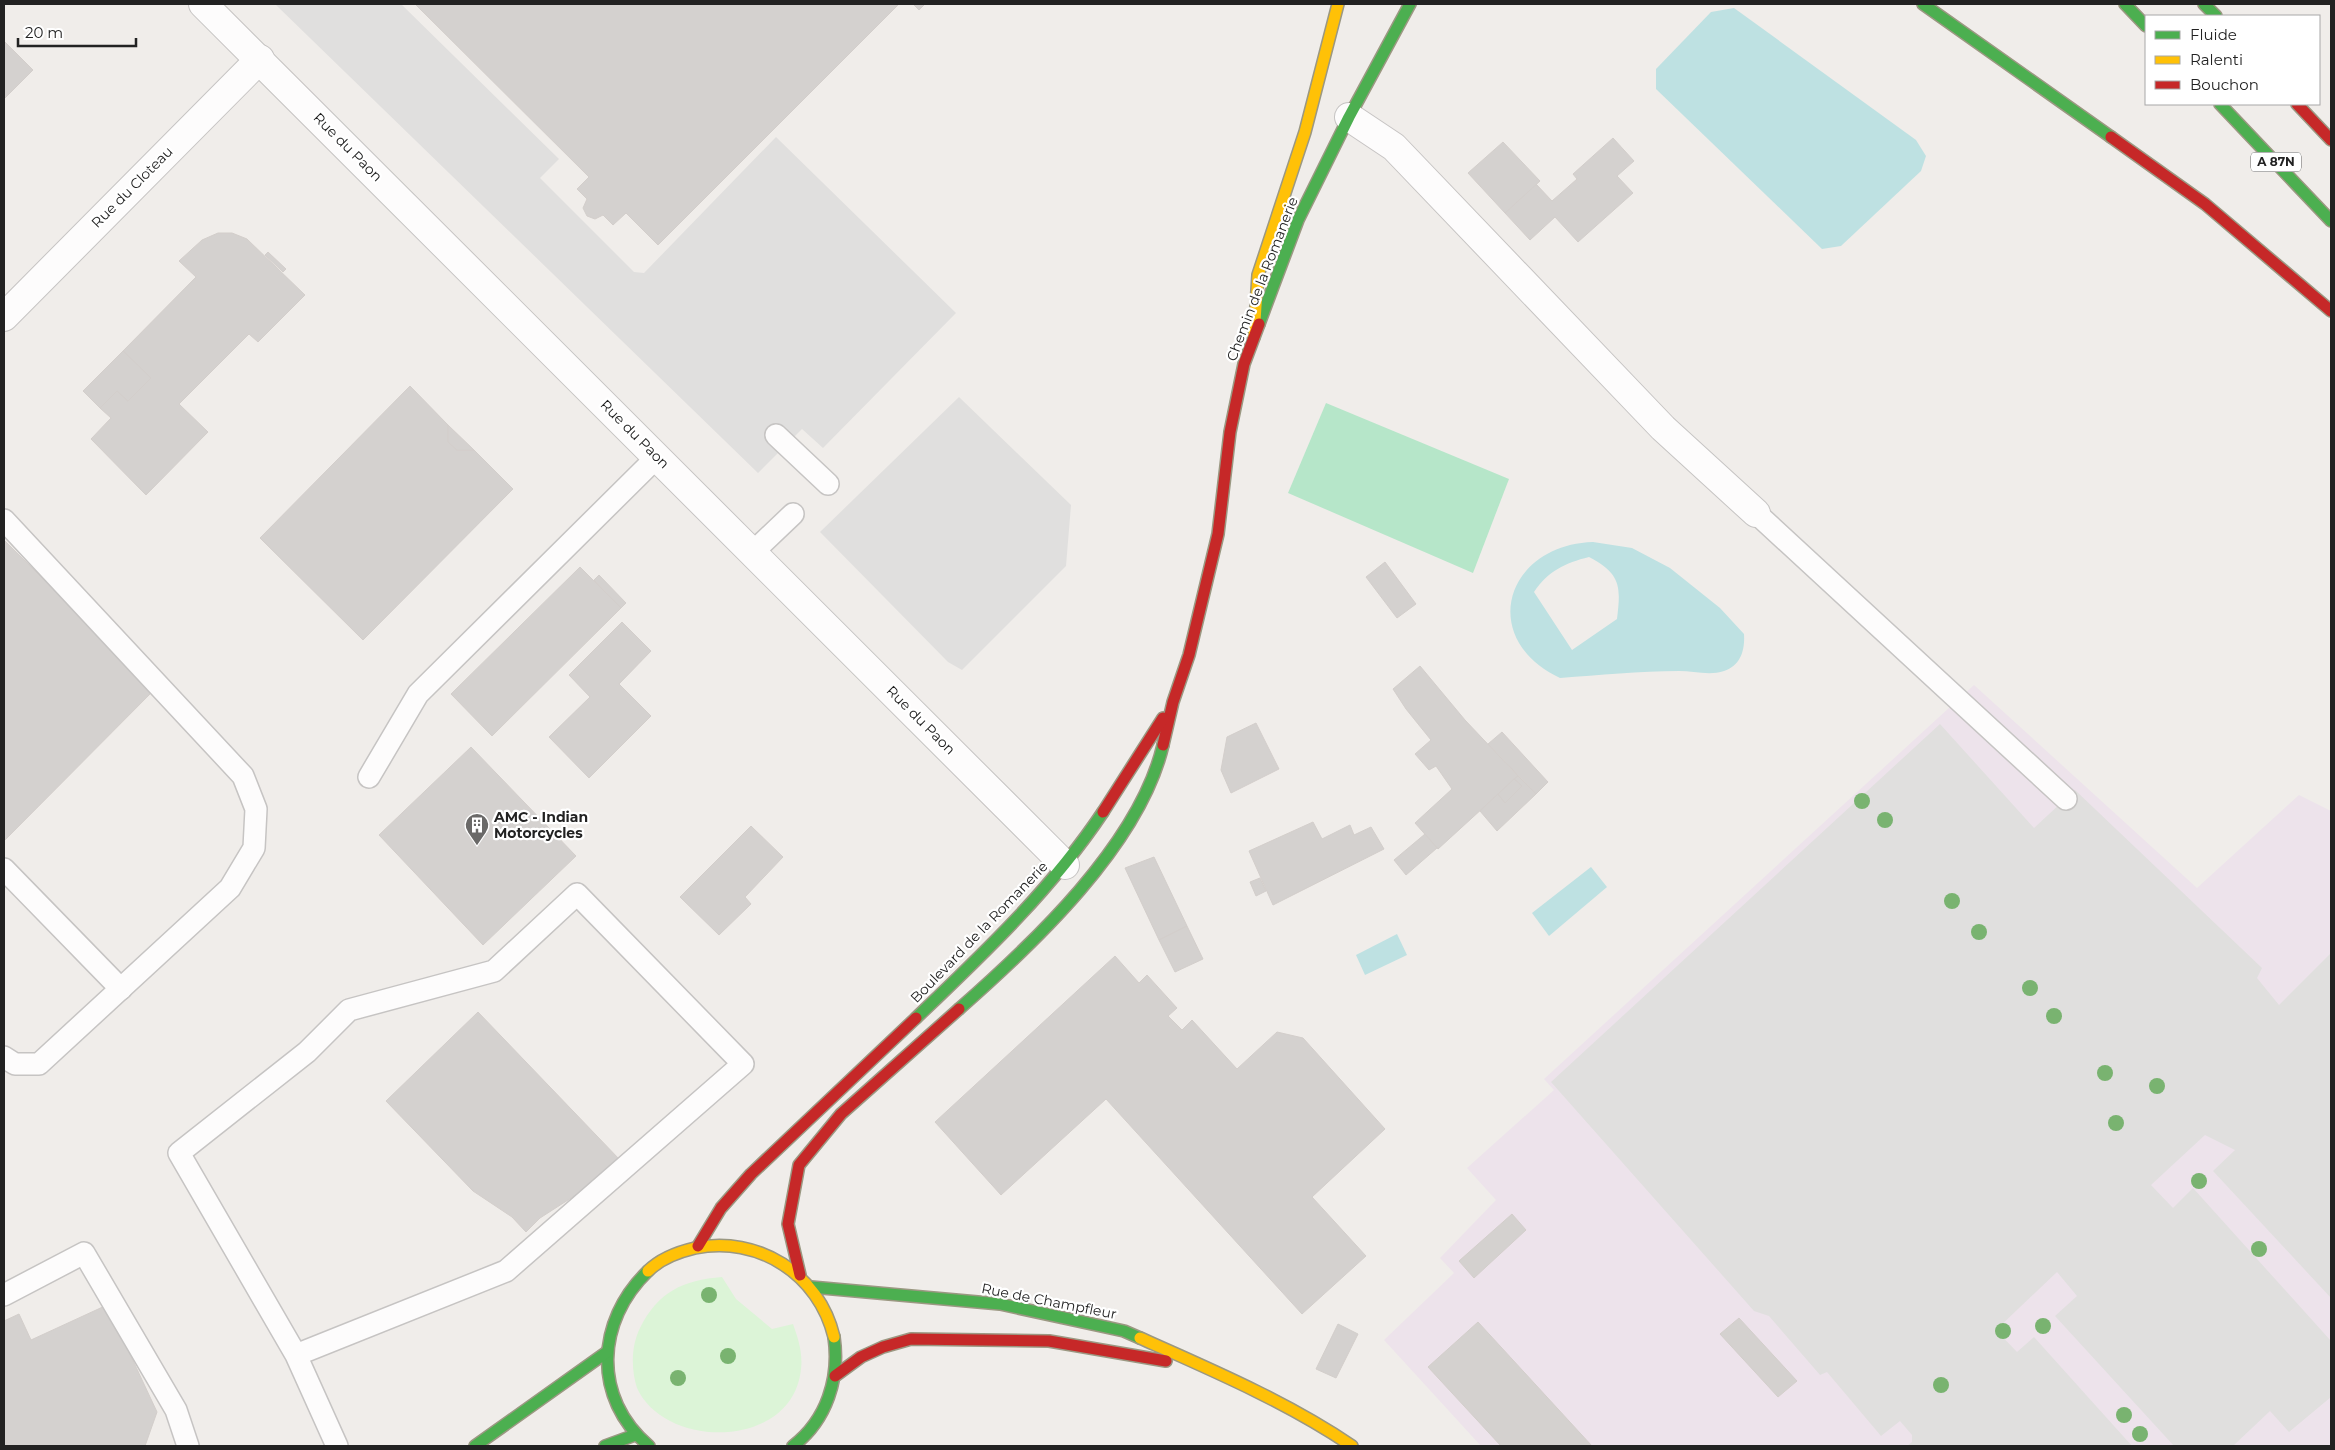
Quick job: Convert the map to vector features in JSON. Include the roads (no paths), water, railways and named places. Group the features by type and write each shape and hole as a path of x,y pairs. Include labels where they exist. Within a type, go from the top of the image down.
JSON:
{"main road":[{"path":"1254,337 1258,276 1305,132 1338,4"},
{"name":"Chemin de la Romanerie","path":"1173,702 1189,656 1218,534 1230,432 1244,364 1298,220 1349,117 1410,4"},
{"path":"1923,4 2205,204 2331,311"},
{"path":"2126,4 2145,25"},
{"path":"2204,4 2215,15"},
{"name":"A 87N","path":"2221,105 2331,221"},
{"path":"2298,105 2331,140"},
{"path":"800,1275 788,1224 799,1164 841,1114 980,990 1039,933 1090,877 1129,823 1158,766 1173,702"},
{"name":"Boulevard de la Romanerie","path":"698,1246 708,1224 730,1196 774,1150 885,1049 1020,915 1065,865 1105,810 1173,702"},
{"path":"649,1446 635,1435 613,1396 607,1352 615,1315 634,1284 663,1260 698,1246 734,1245 769,1254 800,1275 811,1287 827,1314 835,1344 835,1376 823,1412 801,1441 793,1446"},
{"name":"Rue de Champfleur","path":"811,1287 1000,1304 1124,1331 1214,1371 1327,1429 1352,1446"},
{"name":"Rue de Champfleur","path":"835,1376 861,1357 883,1347 911,1339 1049,1341 1214,1371"},
{"path":"475,1446 607,1352"},
{"path":"604,1446 635,1435"}],"street":[{"name":"Rue du Paon","path":"203,4 1065,865"},
{"name":"Rue du Cloteau","path":"4,317 260,59"},
{"path":"1349,117 1394,147 1663,428 1756,513"}],"lane":[{"path":"776,435 828,484"},
{"path":"368,777 418,694 657,457"},
{"path":"1756,513 2066,799"},
{"path":"753,552 793,514"},
{"path":"4,520 243,776 256,809 254,848 230,888 40,1064 15,1064 4,1057"},
{"path":"4,869 121,989"},
{"path":"296,1355 506,1271 743,1064 577,894 494,971 349,1010 307,1052 179,1153 296,1355 337,1446"},
{"path":"4,1295 84,1254 176,1410 188,1446"}],"water":[{"path":"1734,8 1916,140 1926,156 1921,171 1841,246 1822,249 1656,89 1656,69 1711,12"},
{"path":"1593,542 1632,548 1670,568 1720,608 1744,634 1743,651 1738,661 1724,671 1713,673 1664,671 1560,678 1534,661 1518,641 1511,619 1512,596 1522,576 1539,559 1563,547","holes":["1589,557 1600,563 1613,575 1616,582 1619,598 1617,619 1572,650 1534,592 1551,573 1565,565"]},
{"path":"1591,867 1607,887 1549,936 1532,913"},
{"path":"1397,934 1407,955 1365,975 1356,955"}],"place":[{"name":"AMC - Indian Motorcycles","path":"477,846"}]}
